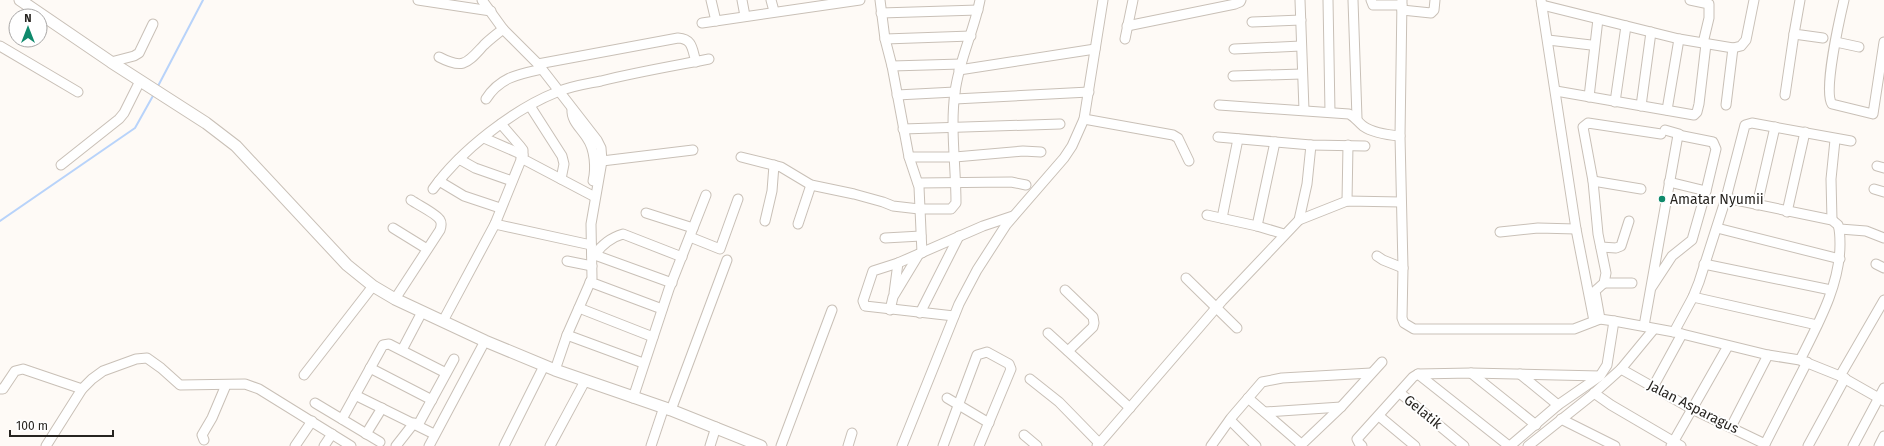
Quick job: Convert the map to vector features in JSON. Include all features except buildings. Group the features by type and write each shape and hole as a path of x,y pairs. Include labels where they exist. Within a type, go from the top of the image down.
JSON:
{"main road":[{"path":"20,0 141,82 206,123 242,151 347,265 374,286 395,299 544,366 585,382 667,408 716,427 742,442 761,446"}],"street":[{"path":"418,0 491,11"},
{"path":"482,0 503,29 540,67 598,140 602,161 593,195"},
{"path":"711,0 716,21"},
{"path":"742,0 745,16"},
{"path":"771,0 774,11"},
{"path":"702,23 774,11 860,0"},
{"path":"880,0 885,39 892,66 909,157 918,183 920,253 893,296"},
{"path":"741,157 781,167 811,184 854,194 898,208 951,209 956,203 954,127 955,95 960,67 971,36 980,0"},
{"path":"902,446 954,316 977,270 1006,225 1064,158 1072,146 1084,120 1103,0"},
{"path":"1125,39 1132,0"},
{"path":"1127,26 1235,4 1242,0"},
{"path":"1300,0 1304,110"},
{"path":"1328,0 1330,112"},
{"path":"1353,0 1357,118"},
{"path":"1371,0 1373,5 1402,5 1431,13 1434,10 1435,0"},
{"path":"1556,91 1691,115 1697,113 1709,4 1690,0"},
{"path":"1597,320 1576,229 1556,91 1541,3 1679,39 1733,48 1741,46 1746,42 1754,0"},
{"path":"1785,94 1800,0"},
{"path":"1844,0 1830,71 1830,101 1841,107 1873,114 1884,45"},
{"path":"1402,5 1400,136 1403,268 1402,318 1404,323 1414,328 1574,329 1597,320 1614,321 1678,333 1768,355 1804,361 1842,377 1881,399"},
{"path":"881,12 978,10"},
{"path":"1589,97 1598,19"},
{"path":"1252,22 1301,20"},
{"path":"111,62 134,56 139,53 154,24"},
{"path":"1615,102 1626,26"},
{"path":"439,57 449,62 458,64 467,62 475,57 487,43 503,29"},
{"path":"1641,106 1651,32"},
{"path":"1794,34 1823,38"},
{"path":"885,39 971,36"},
{"path":"486,99 493,88 507,79 540,67 678,38 687,39 690,42 696,62"},
{"path":"1667,110 1679,39"},
{"path":"1548,40 1591,45"},
{"path":"1836,42 1860,47"},
{"path":"0,46 19,59 78,92"},
{"path":"1234,49 1301,46"},
{"path":"1726,105 1733,48"},
{"path":"892,66 960,67 1095,49"},
{"path":"433,189 459,159 501,124 530,106 560,91 615,77 709,60"},
{"path":"1233,76 1302,74"},
{"path":"61,165 124,113 141,82"},
{"path":"897,95 1089,92"},
{"path":"1219,105 1349,114 1357,118 1363,126 1378,132 1400,136"},
{"path":"530,106 562,156 564,164 561,178"},
{"path":"555,370 567,335 592,278 593,255 591,244 594,177 592,150 588,140 571,116 572,107"},
{"path":"1084,120 1173,135 1178,138 1189,161"},
{"path":"1653,387 1694,297 1726,198 1745,125 1752,123 1805,132 1835,140 1851,141"},
{"path":"443,321 495,224 500,208 522,156 523,150 501,124"},
{"path":"903,128 1060,124"},
{"path":"1597,320 1595,291 1604,283 1606,273 1601,247 1593,181 1583,130 1586,124 1679,134 1713,142 1716,146 1706,191 1692,240 1672,256 1651,288"},
{"path":"1757,205 1775,127"},
{"path":"1786,212 1805,132"},
{"path":"1644,326 1668,182 1679,134"},
{"path":"1218,137 1311,145 1365,146"},
{"path":"484,138 522,156 593,195"},
{"path":"1222,218 1238,139"},
{"path":"1832,220 1830,179 1835,140"},
{"path":"1257,226 1275,142"},
{"path":"1298,220 1307,184 1311,145"},
{"path":"1347,201 1348,145"},
{"path":"602,161 694,150"},
{"path":"909,157 955,157 1023,151 1041,152"},
{"path":"459,159 475,168 512,181"},
{"path":"765,221 772,191 774,165"},
{"path":"439,181 464,196 500,208"},
{"path":"1593,181 1641,189"},
{"path":"918,183 1012,182 1026,185"},
{"path":"1668,182 1706,191"},
{"path":"798,224 811,184"},
{"path":"1307,184 1309,216"},
{"path":"1874,189 1884,192"},
{"path":"633,398 643,363 662,309 706,194"},
{"path":"1726,198 1786,212 1832,220 1840,229 1840,259 1838,272 1804,361 1764,445"},
{"path":"646,213 691,232 720,249 738,199"},
{"path":"395,299 440,230 440,220 411,200"},
{"path":"1030,379 1059,402 1098,444 1219,304 1298,220 1347,201 1401,202"},
{"path":"1207,215 1257,226 1284,234"},
{"path":"954,316 890,310 867,306 862,301 872,271 898,263 983,226 1014,216"},
{"path":"1601,247 1620,248 1628,221"},
{"path":"495,224 591,244"},
{"path":"393,228 427,249"},
{"path":"1500,232 1538,228 1576,229"},
{"path":"1717,228 1840,259"},
{"path":"1840,229 1866,232 1884,238"},
{"path":"593,255 608,241 623,234 682,257"},
{"path":"885,238 920,236"},
{"path":"920,313 959,236"},
{"path":"593,255 672,283"},
{"path":"1377,256 1403,268"},
{"path":"651,446 698,337 726,268 727,260"},
{"path":"567,261 592,266"},
{"path":"890,310 898,263"},
{"path":"1704,264 1831,290"},
{"path":"1186,278 1219,304 1237,328"},
{"path":"590,282 662,309"},
{"path":"1604,283 1632,283"},
{"path":"304,375 374,286"},
{"path":"1065,290 1094,317 1092,327 1068,350"},
{"path":"1694,297 1817,326"},
{"path":"1808,446 1842,377 1884,300"},
{"path":"579,308 652,337"},
{"path":"781,446 832,310"},
{"path":"402,350 422,312"},
{"path":"1418,374 1510,446 1558,405 1600,376 1607,365 1614,321"},
{"path":"1532,445 1621,369 1654,329"},
{"path":"1048,333 1130,408"},
{"path":"567,335 643,363"},
{"path":"429,446 484,340"},
{"path":"342,419 383,345 388,344 402,350 446,373"},
{"path":"1594,393 1675,445 1692,409 1728,346"},
{"path":"943,446 958,404 979,354 987,352 1009,364 1011,372 979,446"},
{"path":"1731,427 1768,355"},
{"path":"46,446 82,389 92,378 103,371 142,358 151,360 180,385 245,384 259,389 351,446"},
{"path":"396,446 416,424 432,400 454,360"},
{"path":"1248,398 1301,445 1341,407 1382,362"},
{"path":"504,446 544,366"},
{"path":"370,368 432,400"},
{"path":"0,389 6,385 15,371 23,369 82,389"},
{"name":"Jalan Asparagus","path":"1621,369 1692,409 1731,427 1764,445"},
{"path":"1212,446 1230,420 1258,385 1267,380 1371,373"},
{"path":"1362,446 1359,444 1357,439 1400,394 1413,377 1418,374 1471,373 1600,376"},
{"path":"1471,373 1536,425"},
{"path":"1520,374 1558,405"},
{"path":"550,446 585,382"},
{"path":"204,440 202,435 212,418 226,385"},
{"path":"1854,446 1881,399 1884,388"},
{"name":"Gelatik","path":"1400,394 1464,446"},
{"path":"355,395 434,434"},
{"path":"947,398 989,423"},
{"path":"315,403 380,442"},
{"path":"1265,412 1341,407"},
{"path":"366,434 382,408"},
{"path":"1378,416 1415,446"},
{"path":"1562,419 1615,446"},
{"path":"1230,420 1256,446"},
{"path":"295,446 312,422"},
{"path":"710,446 716,427"},
{"path":"848,446 852,433"},
{"path":"324,446 332,434"},
{"path":"1024,435 1037,446"},
{"path":"1879,446 1884,436"}],"waterway":[{"path":"157,88 203,0"},
{"path":"0,221 135,128 154,94"}],"place":[{"name":"Amatar Nyumii","path":"1662,199"}]}
